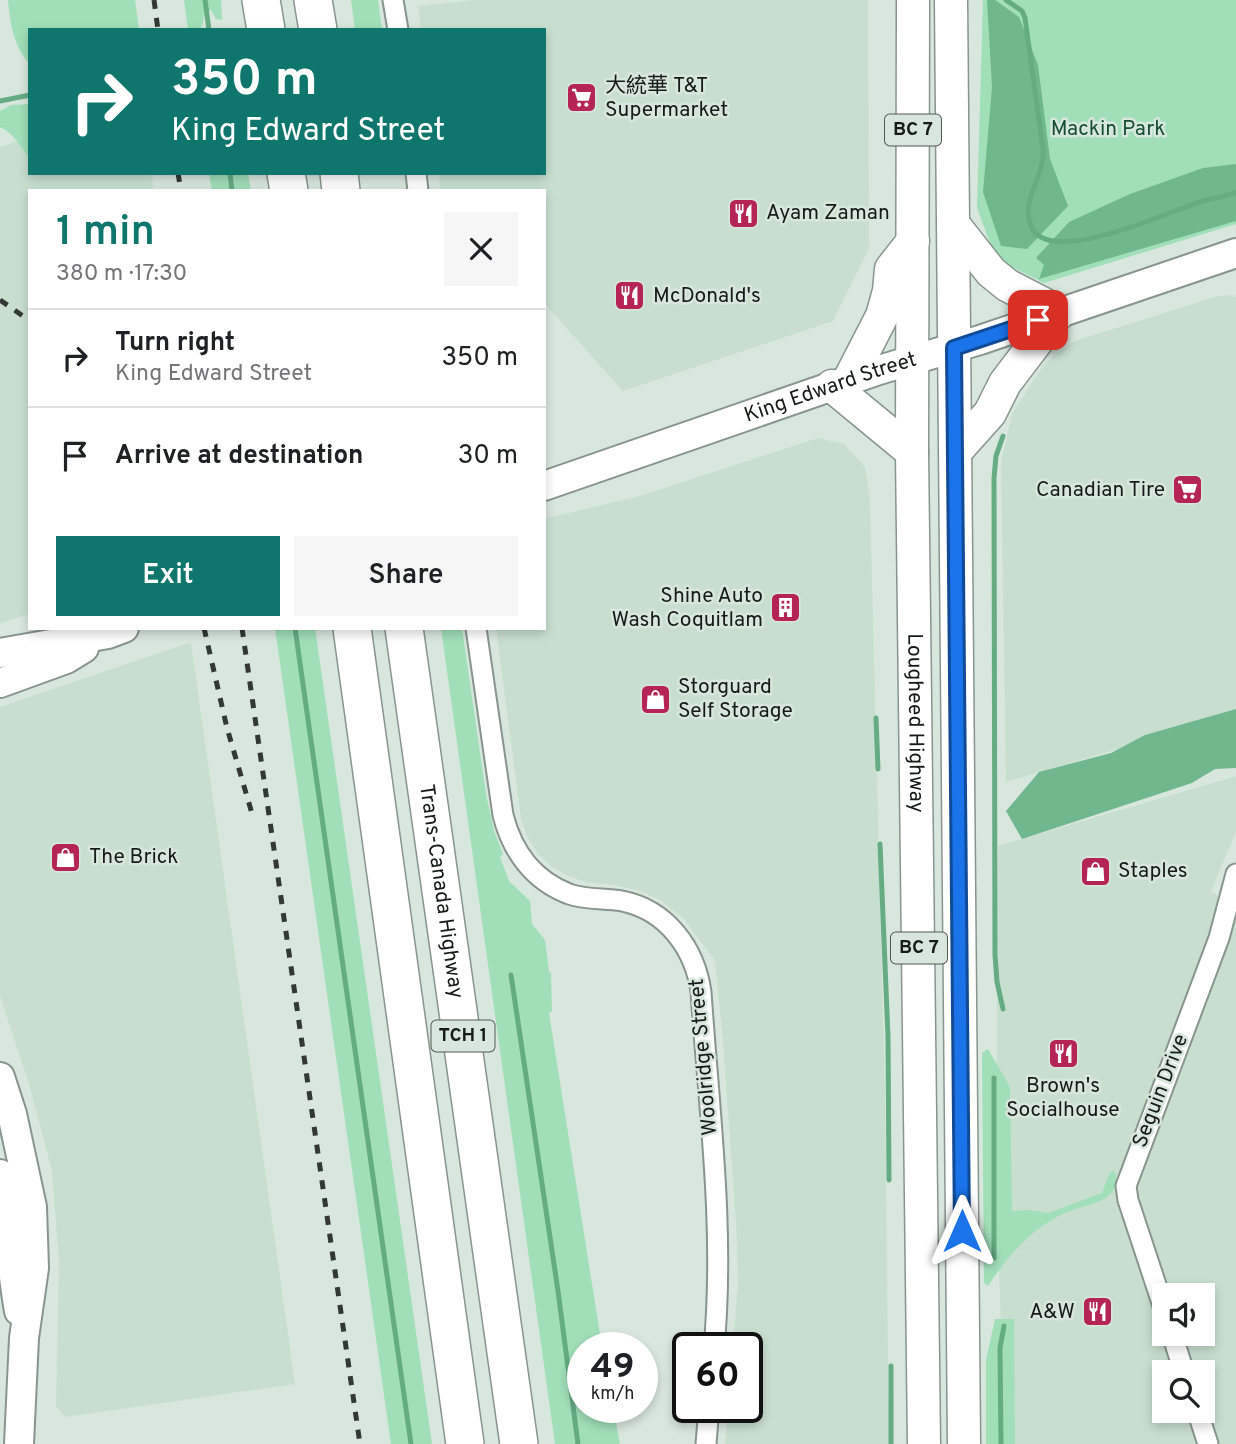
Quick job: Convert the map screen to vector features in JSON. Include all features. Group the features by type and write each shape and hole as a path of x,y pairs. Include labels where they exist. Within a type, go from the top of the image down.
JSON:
{"highway":[{"path":"261,0 266,28"},
{"path":"313,0 318,28"},
{"name":"TCH 1","path":"352,630 465,1444"},
{"name":"Trans-Canada Highway","path":"404,630 519,1444"}],"main road":[{"name":"Lougheed Highway","path":"913,0 912,452 924,1444"},
{"name":"Lougheed Highway","path":"951,0 964,1444"},
{"path":"954,225 991,272 1007,285 1059,312 1005,383 990,413 956,451"},
{"path":"912,452 841,383 882,316 889,291 891,269 913,241"},
{"name":"King Edward Street","path":"546,485 841,383 1236,253"},
{"path":"0,653 116,631"},
{"path":"0,683 66,659 116,631"},
{"path":"0,1077 12,1114 32,1207 34,1268 24,1338 19,1444"},
{"path":"0,1174 7,1210 13,1278 24,1338"}],"street":[{"path":"393,0 398,28"},
{"name":"Woolridge Street","path":"476,630 503,815 518,853 541,878 570,894 625,902 654,915 681,939 696,967 701,992 718,1242 719,1289 715,1332"},
{"name":"Seguin Drive","path":"1155,1283 1128,1200 1126,1186 1219,939 1233,899 1236,874"},
{"path":"706,1444 708,1423"},
{"path":"1201,1423 1208,1444"}],"shaded area":[{"path":"474,0 868,0 869,249 833,321 623,391 546,305 546,189 440,188 439,175 546,175 546,28 421,28 418,6"},
{"path":"28,138 28,175 151,175 154,189 28,189 28,615 0,623 0,147"},
{"path":"1218,296 1236,297 1236,714 1006,782 1001,463 1012,414 1042,367 1075,341"},
{"path":"818,438 844,444 865,467 870,500 885,1096 889,1444 725,1444 727,1423 763,1423 763,1332 734,1332 738,1283 736,1223 715,961 683,918 660,900 640,891 586,882 568,876 552,867 538,854 528,838 521,819 496,630 546,630 546,519 640,496"},
{"path":"191,642 295,1384 65,1417 56,1406 59,1263 52,1171 29,1084 0,996 0,707"},
{"path":"1236,776 1236,832 1211,891 1236,908 1236,1444 1005,1444 996,1180 998,846"}],"green space":[{"path":"8,0 135,0 139,28 28,28 28,62 20,50 12,26"},
{"path":"184,0 221,0 222,20 216,19 211,10 204,14 200,28 188,28"},
{"path":"351,0 378,0 382,28 355,28"},
{"name":"Mackin Park","path":"983,0 1236,0 1236,224 1044,283 996,259 977,208"},
{"path":"987,0 995,0 1019,17 1038,65 1050,159 1068,206 1027,249 1001,246 983,192 992,87"},
{"path":"28,104 28,156 13,137 0,127 0,111 11,105"},
{"path":"1236,164 1236,221 1039,279 1044,265 1036,258 1069,222 1130,194 1203,168"},
{"path":"209,175 248,175 251,189 212,189"},
{"path":"275,630 315,630 432,1444 391,1444"},
{"path":"441,630 462,630 486,794 494,831 503,854 500,857 509,881 530,901 532,924 545,940 551,973 552,1011 549,1013 600,1332 567,1332 567,1423 616,1423 620,1444 555,1444"},
{"path":"1236,709 1236,768 1215,769 1192,783 1022,839 1006,811 1039,772 1111,753 1145,735"},
{"path":"988,1049 1010,1087 1012,1211 1048,1213 1102,1193 1110,1172 1115,1172 1116,1185 1104,1199 1067,1212 1032,1234 1004,1263 988,1286 984,1283 982,1053"},
{"path":"995,1319 1014,1319 1015,1444 986,1444 986,1360"}],"waterway":[{"path":"205,0 209,28"},
{"path":"1006,0 1022,11 1025,18 1043,149 1043,160 1030,197 1028,216 1031,226 1042,238 1060,242 1084,240 1236,192"},
{"path":"0,101 28,95"},
{"path":"230,175 232,189"},
{"path":"1003,436 996,456 994,478 995,955 1003,1009"},
{"path":"295,630 411,1444"},
{"path":"876,718 878,769"},
{"path":"880,844 888,1037 889,1180"},
{"path":"511,975 578,1444"},
{"path":"994,1078 994,1258"},
{"path":"1001,1444 1000,1348 1004,1326"},
{"path":"891,1366 891,1444"}],"railway":[{"path":"154,0 158,28"},
{"path":"178,175 181,189"},
{"path":"0,300 28,320"},
{"path":"204,630 227,728 253,817"},
{"path":"242,630 360,1444"}],"place":[{"name":"大統華 T&T Supermarket","path":"582,98"},
{"name":"Ayam Zaman","path":"743,213"},
{"name":"McDonald's","path":"630,296"},
{"name":"Canadian Tire","path":"1188,490"},
{"name":"Shine Auto Wash Coquitlam","path":"786,608"},
{"name":"Storguard Self Storage","path":"655,699"},
{"name":"The Brick","path":"66,857"},
{"name":"Staples","path":"1095,871"},
{"name":"Brown's Socialhouse","path":"1063,1054"},
{"name":"A&W","path":"1098,1312"}],"route":[{"path":"962,1231 954,348 1038,320"}]}
